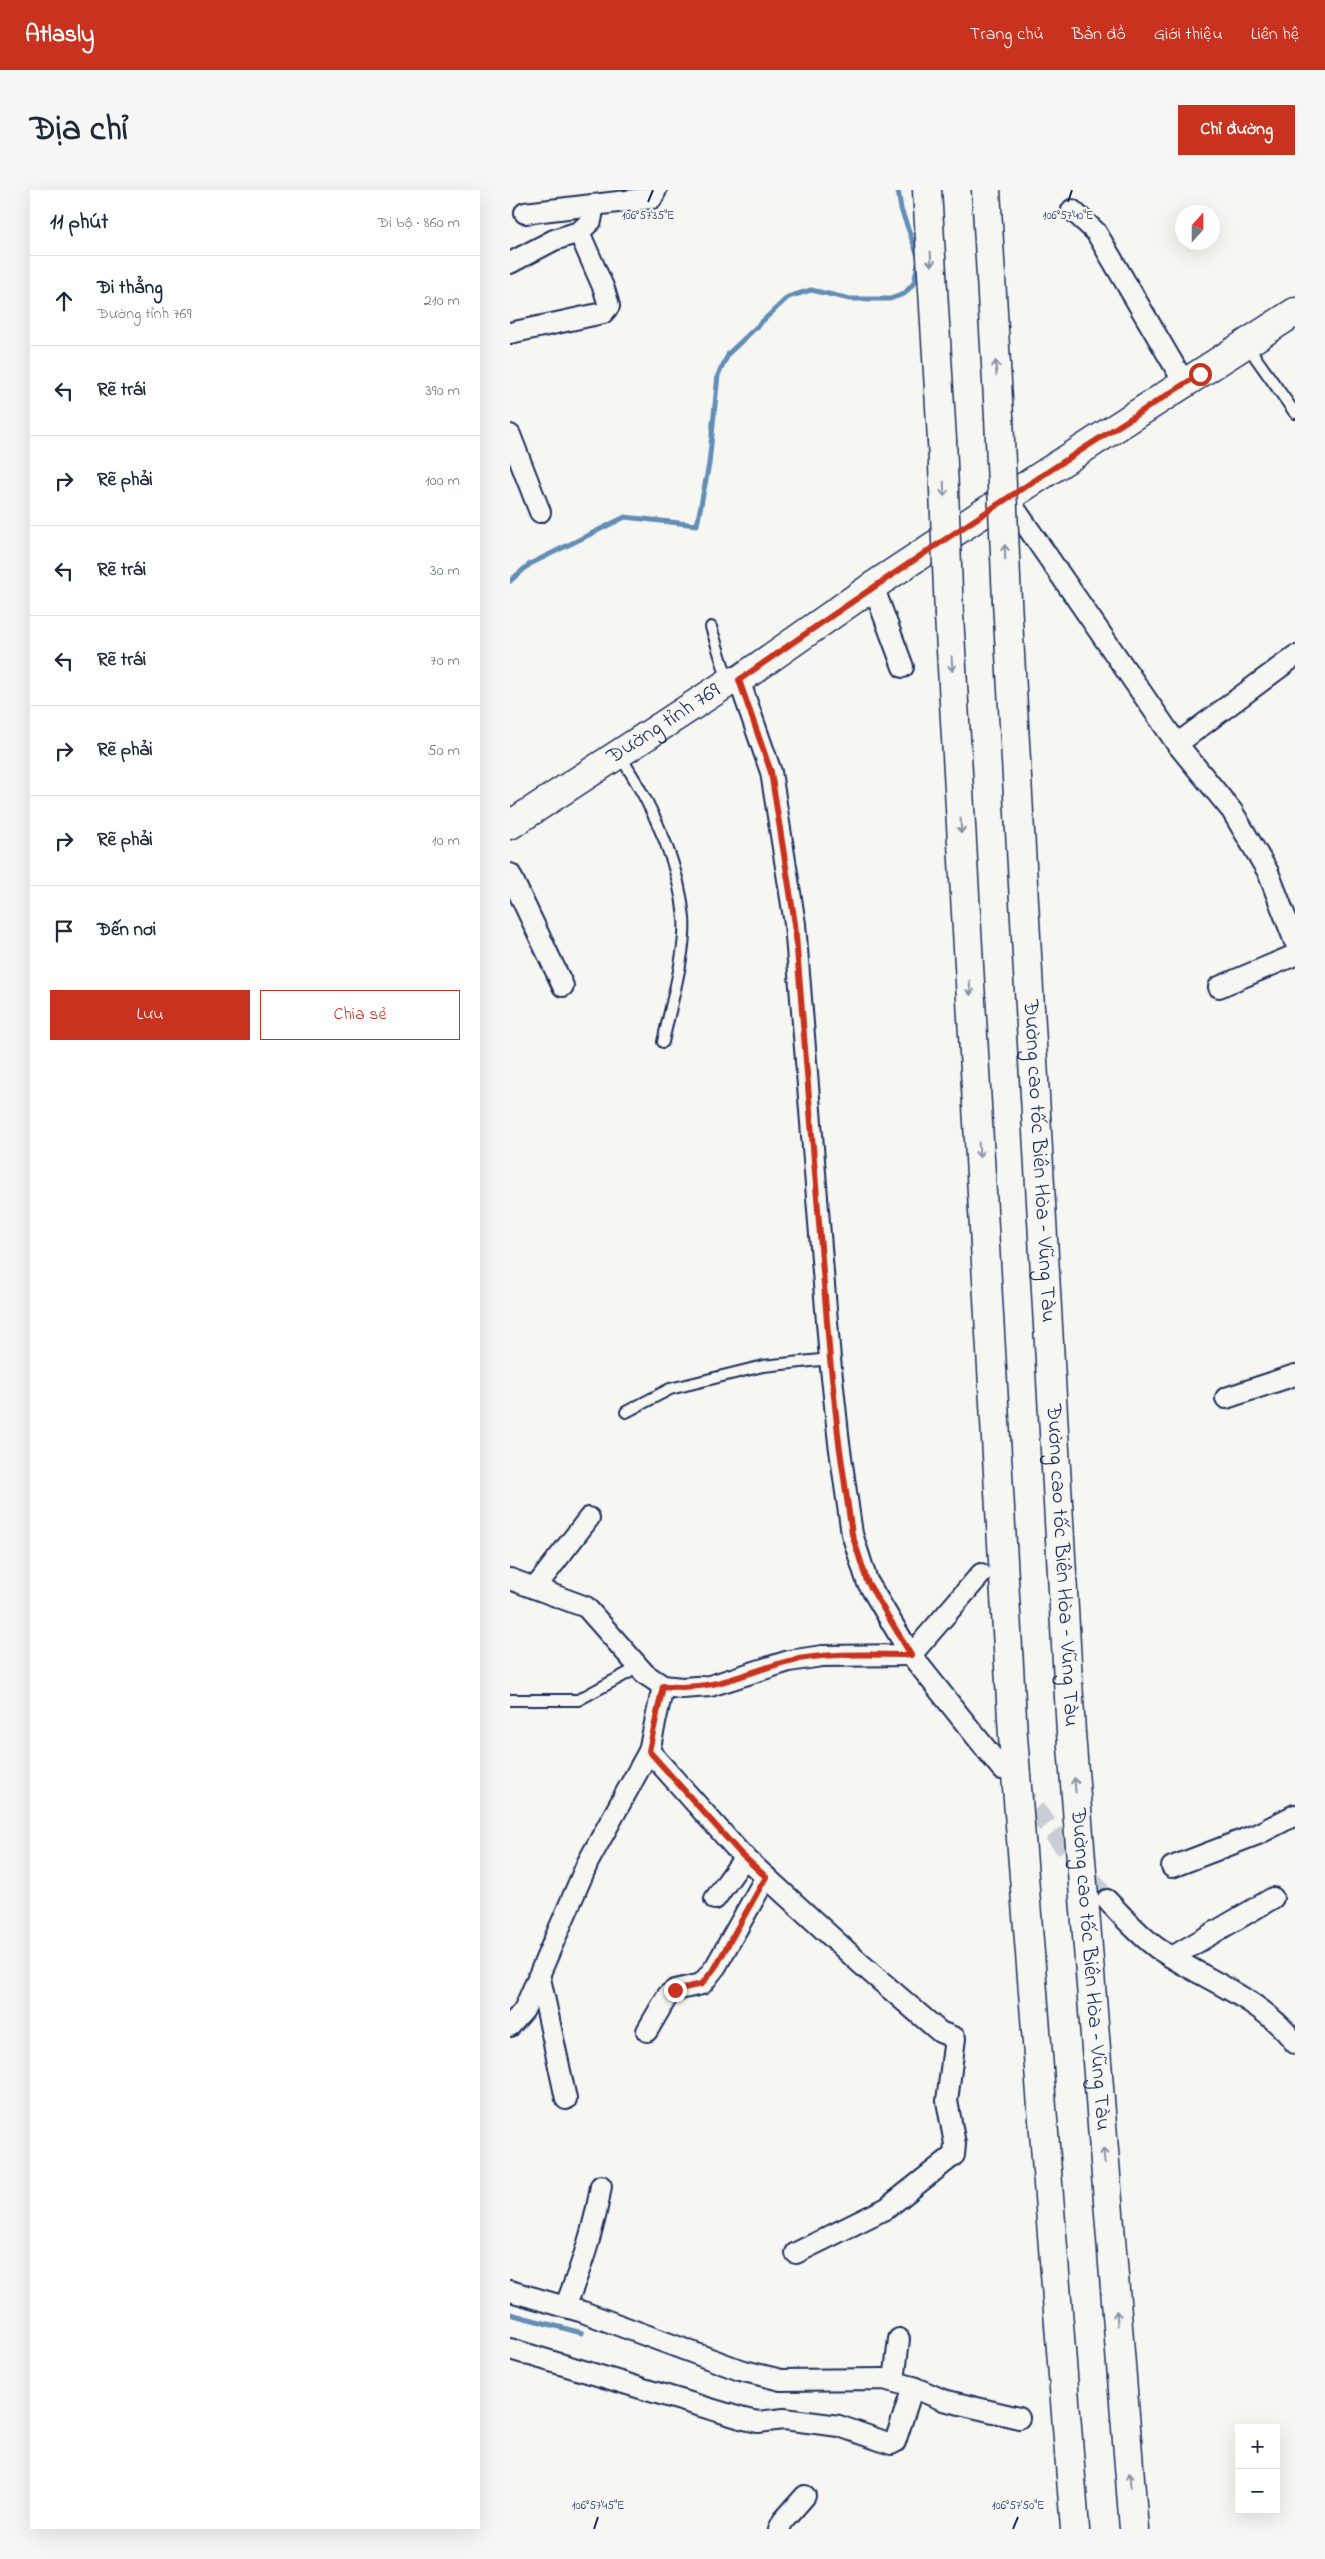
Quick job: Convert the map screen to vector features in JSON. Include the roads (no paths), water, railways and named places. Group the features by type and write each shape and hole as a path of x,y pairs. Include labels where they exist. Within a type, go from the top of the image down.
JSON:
{"main road":[{"name":"Đường cao tốc Biên Hòa – Vũng Tàu","path":"986,198 1071,1733 1134,2529"},
{"path":"928,200 942,440 949,615 1013,1736 1075,2529"},
{"name":"Đường tỉnh 769","path":"510,825 734,681 873,586 1295,312"}],"street":[{"path":"525,213 652,198 656,190"},
{"path":"510,264 554,240 579,232 591,221 594,205"},
{"path":"1072,210 1096,232 1184,384"},
{"path":"510,333 603,312 609,306 604,289 579,232"},
{"path":"510,435 540,512"},
{"path":"1008,499 1177,744 1232,811 1268,872 1295,942"},
{"path":"873,586 903,667"},
{"path":"1177,744 1295,656"},
{"path":"734,681 771,772 795,924 830,1359 839,1443 852,1534 867,1581 911,1655 1002,1769"},
{"path":"510,874 563,986"},
{"path":"1218,987 1295,955"},
{"path":"1226,1398 1295,1375"},
{"path":"535,1588 588,1518"},
{"path":"510,1579 586,1607 639,1667 663,1686 682,1688 710,1686 789,1662 822,1656 911,1655 981,1574"},
{"path":"510,2026 524,2010 540,1978 588,1862 649,1751 663,1686"},
{"path":"649,1751 744,1857 940,2032 954,2038 948,2101 955,2144 954,2155 886,2208 796,2253"},
{"path":"1172,1867 1258,1834 1295,1815"},
{"path":"715,1899 744,1857"},
{"path":"647,2031 668,1995 675,1990 702,1984 716,1966 766,1877"},
{"path":"1172,1957 1273,1898"},
{"path":"1107,1900 1130,1925 1172,1957 1258,2008 1295,2043"},
{"path":"540,1978 566,2099"},
{"path":"565,2307 588,2250 602,2186"},
{"path":"510,2291 565,2307 740,2370 781,2380 884,2378 943,2400 1019,2418"},
{"path":"894,2381 899,2339"},
{"path":"510,2349 758,2422 784,2420 839,2426 892,2444 895,2442 902,2426 912,2390"},
{"path":"779,2529 784,2520 805,2496"}],"lane":[{"path":"1246,344 1295,413"},
{"path":"711,627 734,681"},
{"path":"619,754 642,790 674,865 684,919 680,957 663,1042"},
{"path":"626,1412 670,1389 763,1366 830,1359"},
{"path":"510,1700 578,1700 639,1667"}],"waterway":[{"path":"510,581 530,564 625,517 697,525 709,464 718,375 729,353 788,297 811,290 850,299 890,299 904,294 914,283 919,259 901,209 898,190"},
{"path":"510,2314 582,2333"}],"tunnel":[{"path":"1016,1786 1107,1900"}]}
